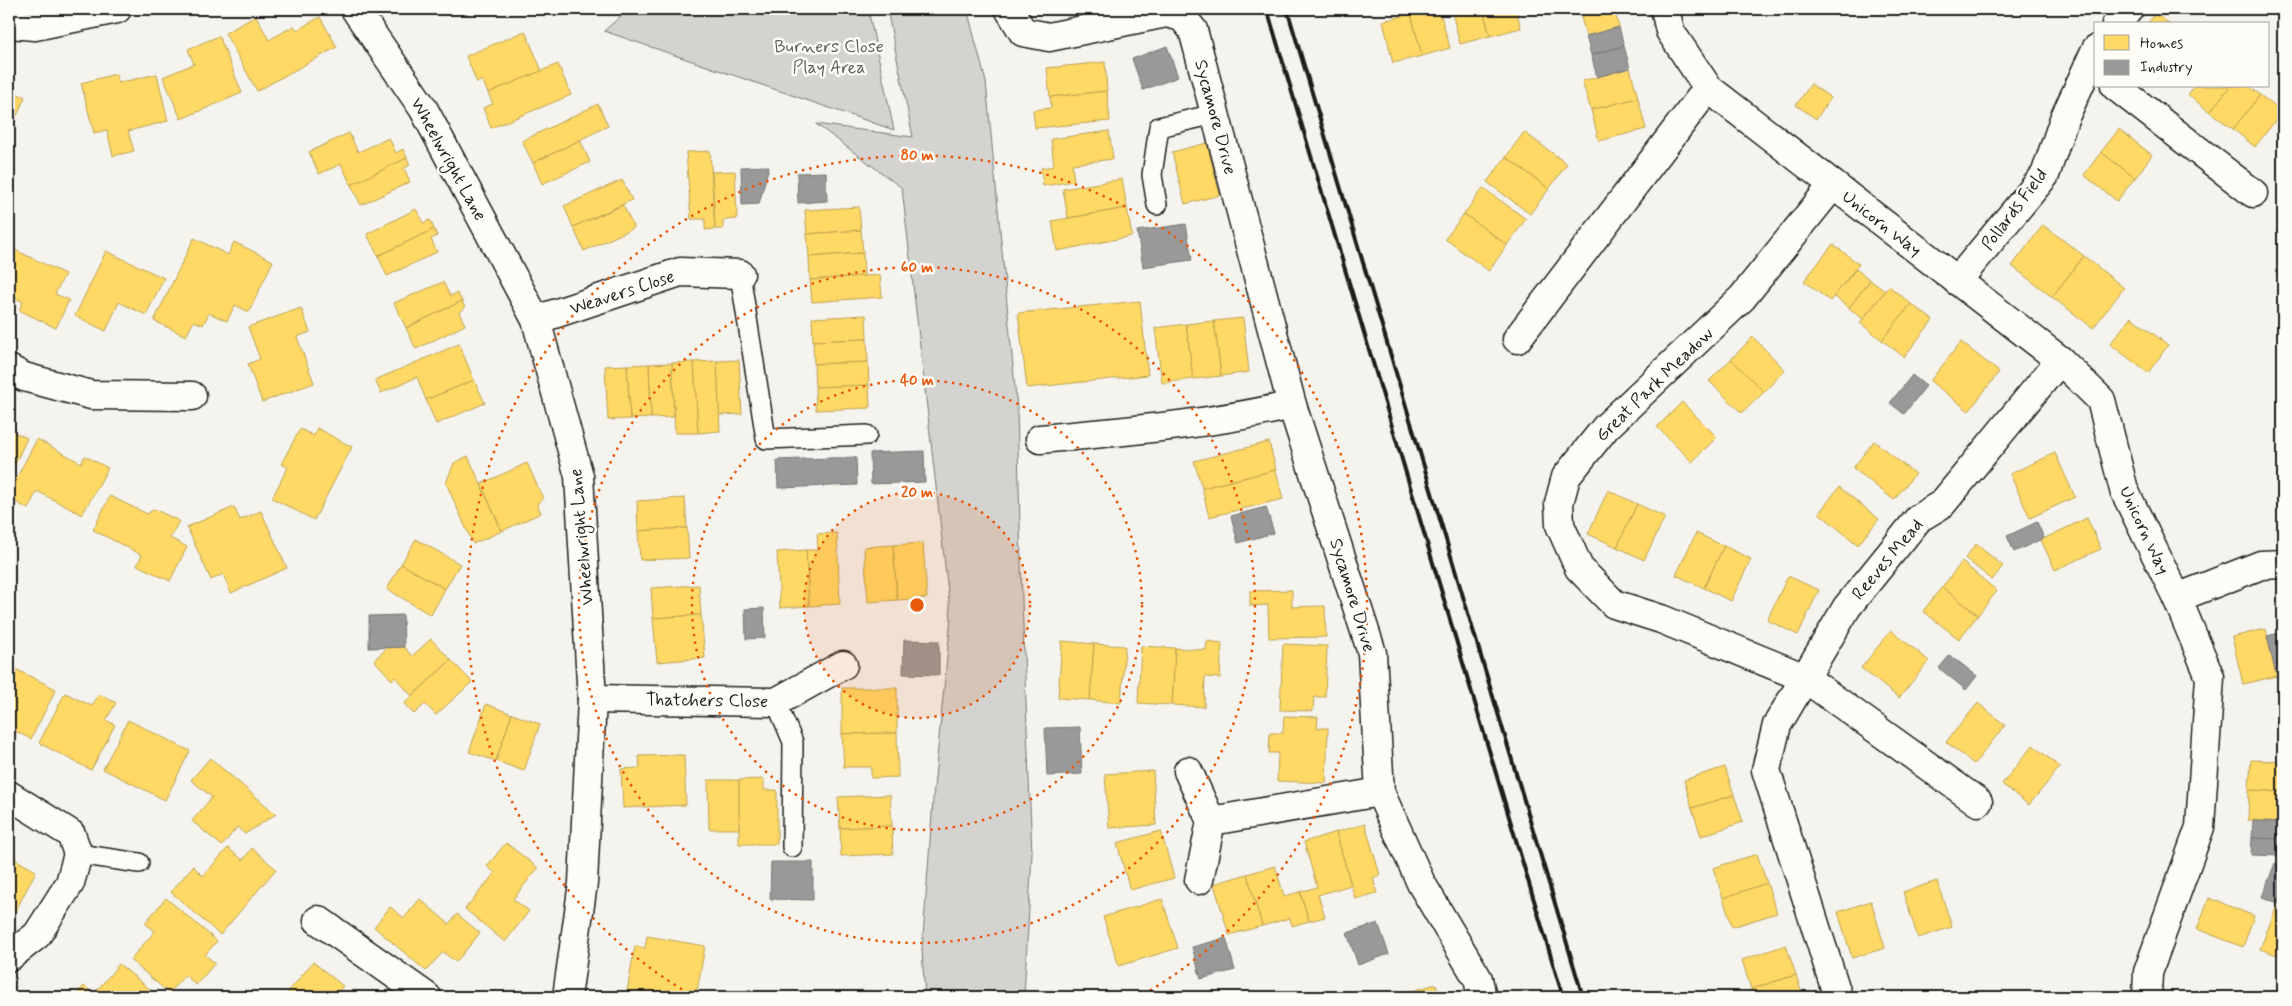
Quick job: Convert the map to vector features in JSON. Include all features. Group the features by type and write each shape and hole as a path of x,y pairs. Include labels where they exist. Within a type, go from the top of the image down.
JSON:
{"street":[{"path":"9,24 35,26 117,9"},
{"name":"Wheelwright Lane","path":"355,9 423,108 536,320 579,476 592,699 583,883 567,997"},
{"name":"Sycamore Drive","path":"1008,9 1023,32 1048,37 1166,12 1182,17 1193,30 1292,405 1372,653 1380,792 1422,883 1478,979 1482,997"},
{"name":"Unicorn Way","path":"1665,9 1670,31 1708,88 2060,360 2101,400 2124,490 2177,598 2210,677 2200,827 2148,972 2147,997"},
{"path":"2118,22 2129,9"},
{"name":"Pollards Field","path":"1957,281 2045,175 2064,119 2093,61"},
{"path":"1517,339 1708,88"},
{"path":"2118,88 2252,193"},
{"name":"Great Park Meadow","path":"1805,678 1661,619 1614,604 1579,568 1560,525 1560,503 1566,477 1606,427 1742,298 1833,185"},
{"name":"Weavers Close","path":"536,320 680,272 740,274"},
{"name":"Reeves Mead","path":"1838,997 1766,770 1777,725 1847,607 1919,518 1942,504 2060,360"},
{"path":"9,369 24,377 92,395 192,396"},
{"path":"1040,439 1165,427 1247,416 1292,405"},
{"path":"2177,598 2261,565 2283,564"},
{"name":"Thatchers Close","path":"592,699 776,702 843,665"},
{"path":"1805,678 1978,802"},
{"path":"1188,771 1211,821 1199,880"},
{"path":"1211,821 1380,792"},
{"path":"9,795 70,834 78,854 70,883 37,935 9,958"},
{"path":"318,920 427,997"}],"lane":[{"path":"1157,205 1152,175 1159,127 1215,114"},
{"path":"740,274 766,439 866,435"},
{"path":"776,702 793,742 792,847"},
{"path":"78,854 139,863"}],"green space":[{"name":"Burners Close Play Area","path":"629,9 868,9 894,130 604,31"},
{"path":"887,9 967,9 986,82 1017,409 1032,854 1024,997 925,997 922,950 934,787 951,618 902,188 816,124 913,137"}],"building: Homes":[{"path":"1429,9 1439,9 1450,48 1422,56 1411,14"},
{"path":"1451,9 1483,9 1490,36 1460,44"},
{"path":"1483,9 1516,9 1521,28 1490,36"},
{"path":"1579,9 1614,9 1619,27 1586,36"},
{"path":"2155,13 2166,22 2148,22"},
{"path":"1411,14 1422,56 1393,63 1383,21"},
{"path":"256,16 269,40 294,26 297,30 320,17 337,47 257,91 225,33"},
{"path":"525,31 542,71 488,93 482,80 477,83 466,56"},
{"path":"219,36 242,93 181,119 163,77 194,64 188,49"},
{"path":"1105,62 1107,91 1050,97 1047,68"},
{"path":"558,64 571,95 491,128 483,108 493,104 488,93"},
{"path":"1630,68 1638,98 1591,110 1582,81"},
{"path":"116,74 118,83 157,74 168,121 128,131 134,151 113,156 107,130 94,133 81,83"},
{"path":"1811,84 1831,98 1816,119 1796,105"},
{"path":"2193,88 2228,88 2210,112 2188,95"},
{"path":"2228,88 2251,88 2260,95 2233,129 2210,112"},
{"path":"9,90 25,97 9,134"},
{"path":"1107,91 1110,121 1035,128 1033,110 1051,108 1050,97"},
{"path":"2260,95 2282,112 2255,147 2233,129"},
{"path":"1638,98 1646,129 1599,141 1591,110"},
{"path":"598,104 608,126 533,163 522,141"},
{"path":"2119,129 2152,155 2135,178 2101,152"},
{"path":"1109,131 1113,159 1072,164 1074,181 1043,186 1041,168 1054,166 1051,139"},
{"path":"1524,132 1567,164 1549,189 1506,157"},
{"path":"349,133 358,152 389,138 396,153 403,149 407,158 351,185 341,164 319,174 309,152"},
{"path":"580,140 590,162 542,184 533,163"},
{"path":"1207,143 1220,195 1185,204 1172,152"},
{"path":"710,151 715,229 705,230 705,219 691,219 686,152"},
{"path":"2101,152 2135,178 2117,201 2084,175"},
{"path":"1506,157 1549,189 1530,214 1487,182"},
{"path":"407,158 410,165 404,168 410,182 361,205 351,185"},
{"path":"735,171 737,219 723,220 723,229 715,229 712,172"},
{"path":"1122,179 1127,208 1068,218 1063,189"},
{"path":"622,180 632,200 573,227 564,206"},
{"path":"1483,188 1526,219 1507,245 1464,214"},
{"path":"623,205 634,228 584,251 573,227"},
{"path":"859,207 861,230 807,234 805,210"},
{"path":"1127,208 1132,236 1057,251 1052,221"},
{"path":"416,209 423,223 430,220 434,229 378,256 367,234"},
{"path":"1464,214 1507,245 1489,271 1445,239"},
{"path":"2043,225 2084,256 2052,297 2012,266"},
{"path":"434,229 437,236 431,239 437,252 387,276 378,256"},
{"path":"861,230 863,253 809,257 807,234"},
{"path":"194,238 228,255 234,242 273,261 249,312 235,305 227,321 209,313 203,325 194,321 186,336 154,321"},
{"path":"1833,244 1859,264 1830,301 1804,281"},
{"path":"13,249 65,274 55,294 69,300 56,328 19,310 23,302 9,295 9,259"},
{"path":"106,251 164,278 146,315 119,302 106,331 75,316"},
{"path":"863,253 864,276 810,280 809,257"},
{"path":"2084,256 2124,288 2093,328 2052,297"},
{"path":"1856,269 1870,280 1849,308 1834,296"},
{"path":"880,275 882,297 812,302 810,280"},
{"path":"1870,280 1885,291 1863,319 1849,308"},
{"path":"443,282 450,296 457,293 462,301 406,328 394,303"},
{"path":"1889,286 1911,304 1882,340 1860,323"},
{"path":"462,301 465,308 459,312 465,325 416,349 406,328"},
{"path":"1140,301 1148,375 1027,388 1018,313"},
{"path":"1911,304 1933,320 1904,357 1882,340"},
{"path":"301,308 310,332 297,337 314,383 262,402 248,364 260,359 248,327"},
{"path":"866,315 867,339 813,341 812,318"},
{"path":"2131,317 2168,345 2148,373 2110,344"},
{"path":"1243,318 1249,372 1221,376 1214,321"},
{"path":"1214,321 1221,376 1193,379 1186,324"},
{"path":"1186,324 1193,379 1162,383 1155,328"},
{"path":"1753,337 1785,370 1764,392 1731,359"},
{"path":"867,339 868,362 814,364 813,341"},
{"path":"1961,342 1999,372 1969,411 1930,381"},
{"path":"459,344 474,380 426,400 417,377 381,393 375,380"},
{"path":"1731,359 1764,392 1742,413 1709,381"},
{"path":"739,360 742,414 719,415 717,361"},
{"path":"717,361 720,431 698,433 694,362"},
{"path":"694,362 698,433 675,433 672,363"},
{"path":"868,362 869,385 815,387 814,364"},
{"path":"672,363 674,417 651,418 649,364"},
{"path":"649,364 651,418 630,419 627,365"},
{"path":"627,365 630,419 608,420 605,366"},
{"path":"474,380 485,403 436,424 426,400"},
{"path":"869,385 870,408 816,410 815,387"},
{"path":"1682,402 1717,437 1692,462 1657,427"},
{"path":"317,428 352,447 314,520 272,498 288,467 281,464 300,429 314,436"},
{"path":"9,430 27,438 9,477"},
{"path":"37,439 81,463 85,456 108,468 82,515 37,491 28,509 9,498 9,492"},
{"path":"1874,441 1915,474 1894,500 1853,468"},
{"path":"1269,442 1276,470 1202,488 1194,461"},
{"path":"2055,453 2075,497 2030,518 2010,474"},
{"path":"468,456 502,531 473,544 446,483 454,463"},
{"path":"527,463 543,498 537,504 541,513 502,531 481,484"},
{"path":"1276,470 1283,499 1209,517 1202,488"},
{"path":"1839,487 1879,519 1858,545 1819,513"},
{"path":"1608,490 1637,504 1617,547 1588,534"},
{"path":"110,496 147,514 154,509 179,521 170,538 187,547 170,581 137,565 142,555 93,530"},
{"path":"685,498 687,528 638,531 637,501"},
{"path":"1637,504 1665,517 1644,560 1617,547"},
{"path":"234,507 240,520 261,511 287,568 231,593 223,574 211,580 187,527"},
{"path":"2087,518 2101,549 2055,570 2041,540"},
{"path":"687,528 689,558 640,560 638,531"},
{"path":"837,533 840,604 809,606 806,550 818,550 817,534"},
{"path":"1696,533 1724,546 1704,588 1676,575"},
{"path":"416,539 460,564 445,589 401,564"},
{"path":"923,543 927,598 897,600 893,545"},
{"path":"1976,544 2003,566 1992,580 1965,558"},
{"path":"893,545 897,600 868,602 864,547"},
{"path":"1724,546 1751,559 1731,601 1704,588"},
{"path":"806,550 809,606 780,608 777,552"},
{"path":"1962,562 1997,591 1978,615 1942,587"},
{"path":"401,564 445,589 431,615 387,589"},
{"path":"1788,576 1819,590 1798,635 1767,620"},
{"path":"699,585 701,615 653,618 651,588"},
{"path":"1942,587 1978,615 1959,639 1923,611"},
{"path":"1292,590 1292,607 1325,606 1326,637 1269,638 1268,605 1250,606 1250,591"},
{"path":"701,615 705,658 657,662 653,618"},
{"path":"2266,629 2277,676 2243,684 2232,637"},
{"path":"1891,630 1929,661 1899,698 1861,668"},
{"path":"431,639 451,660 412,696 395,677 392,680 374,660 387,648 404,647 412,656"},
{"path":"1062,641 1094,644 1090,700 1058,698"},
{"path":"1207,641 1222,643 1220,678 1205,677 1204,707 1172,705 1175,648 1206,650"},
{"path":"1094,644 1125,646 1121,703 1090,700"},
{"path":"1283,644 1327,646 1325,697 1314,697 1313,711 1280,710"},
{"path":"1141,646 1175,648 1172,705 1138,703"},
{"path":"451,660 472,682 436,715 425,704 414,714 404,704"},
{"path":"9,666 56,689 31,739 9,728"},
{"path":"842,688 897,688 897,733 842,734"},
{"path":"65,693 92,706 99,694 116,703 106,720 115,725 91,770 39,743"},
{"path":"1978,703 2005,725 1974,764 1946,742"},
{"path":"486,704 512,714 496,761 469,752"},
{"path":"512,714 540,724 524,771 496,761"},
{"path":"1284,716 1318,717 1317,728 1328,728 1326,783 1277,781 1278,753 1269,753 1270,733 1283,733"},
{"path":"128,720 190,751 165,800 103,769"},
{"path":"897,733 898,777 871,778 871,767 844,767 842,734"},
{"path":"2033,745 2060,767 2029,805 2002,784"},
{"path":"684,755 686,805 623,808 621,769 640,768 639,756"},
{"path":"210,758 276,814 245,834 237,827 222,846 192,821 212,797 191,780"},
{"path":"2251,760 2283,761 2283,792 2249,790"},
{"path":"1725,767 1734,795 1692,808 1684,780"},
{"path":"1153,771 1156,825 1109,828 1105,774"},
{"path":"764,779 764,790 777,790 777,844 739,844 739,780"},
{"path":"708,780 739,780 739,829 709,829"},
{"path":"2249,790 2283,792 2283,822 2248,820"},
{"path":"890,795 892,826 840,828 838,797"},
{"path":"1734,795 1743,822 1701,836 1692,808"},
{"path":"1365,824 1380,875 1373,878 1377,893 1355,899 1336,832"},
{"path":"892,826 893,854 841,856 840,828"},
{"path":"1161,831 1174,878 1130,890 1117,843"},
{"path":"1336,832 1351,885 1318,895 1325,917 1309,921 1300,892 1317,887 1304,842"},
{"path":"506,843 538,868 513,899 529,911 505,942 465,909 495,873 487,866"},
{"path":"228,848 243,860 252,848 276,869 220,935 171,892 193,866 203,876"},
{"path":"1757,854 1767,883 1723,898 1713,868"},
{"path":"9,856 36,871 9,924"},
{"path":"1275,866 1284,896 1300,892 1309,921 1292,926 1290,918 1262,926 1247,874"},
{"path":"1247,874 1262,926 1229,935 1214,884"},
{"path":"1937,881 1952,927 1918,938 1903,892"},
{"path":"1767,883 1777,913 1732,927 1723,898"},
{"path":"166,898 217,941 205,955 215,963 196,985 185,975 169,993 130,960 155,931 145,923"},
{"path":"2209,898 2254,916 2243,947 2197,929"},
{"path":"420,899 449,924 457,914 480,933 456,962 443,952 426,971 374,927 390,907 404,918"},
{"path":"1162,899 1178,948 1119,966 1103,917"},
{"path":"1871,901 1885,948 1852,958 1838,912"},
{"path":"2276,908 2283,911 2283,957 2260,949"},
{"path":"647,936 705,946 696,997 626,997 635,946 645,948"},
{"path":"1786,945 1796,975 1751,989 1742,960"},
{"path":"313,962 343,986 334,997 284,997"},
{"path":"119,964 159,997 74,997 84,986 94,994"},
{"path":"1796,975 1803,997 1754,997 1751,989"},
{"path":"1436,984 1440,997 1392,997"},
{"path":"347,991 356,997 342,997"}],"building: Industry":[{"path":"1619,27 1624,46 1591,55 1586,36"},
{"path":"1167,46 1178,77 1143,90 1132,59"},
{"path":"1624,46 1630,68 1597,77 1591,55"},
{"path":"769,166 759,204 742,205 741,167"},
{"path":"826,172 827,201 798,203 797,173"},
{"path":"1186,224 1192,260 1143,267 1137,231"},
{"path":"1912,375 1926,386 1904,414 1890,403"},
{"path":"924,451 925,482 871,484 870,453"},
{"path":"856,457 857,485 778,488 777,460"},
{"path":"1266,507 1274,533 1238,543 1231,516"},
{"path":"2037,522 2044,538 2014,552 2007,536"},
{"path":"764,608 765,638 746,639 745,609"},
{"path":"403,615 404,647 369,648 369,616"},
{"path":"2283,632 2283,669 2275,671 2267,636"},
{"path":"904,640 939,641 939,675 903,674"},
{"path":"1950,655 1977,676 1966,690 1939,668"},
{"path":"1080,727 1082,774 1047,776 1045,728"},
{"path":"2253,821 2283,822 2283,839 2252,838"},
{"path":"2252,838 2283,839 2283,856 2251,855"},
{"path":"771,862 813,862 813,900 770,899"},
{"path":"2275,863 2283,867 2283,890 2278,903 2262,897"},
{"path":"1378,923 1389,954 1358,965 1347,933"},
{"path":"1226,938 1235,970 1201,979 1192,947"}],"railway":[{"path":"1267,9 1563,997"},
{"path":"1287,9 1583,997"}]}
